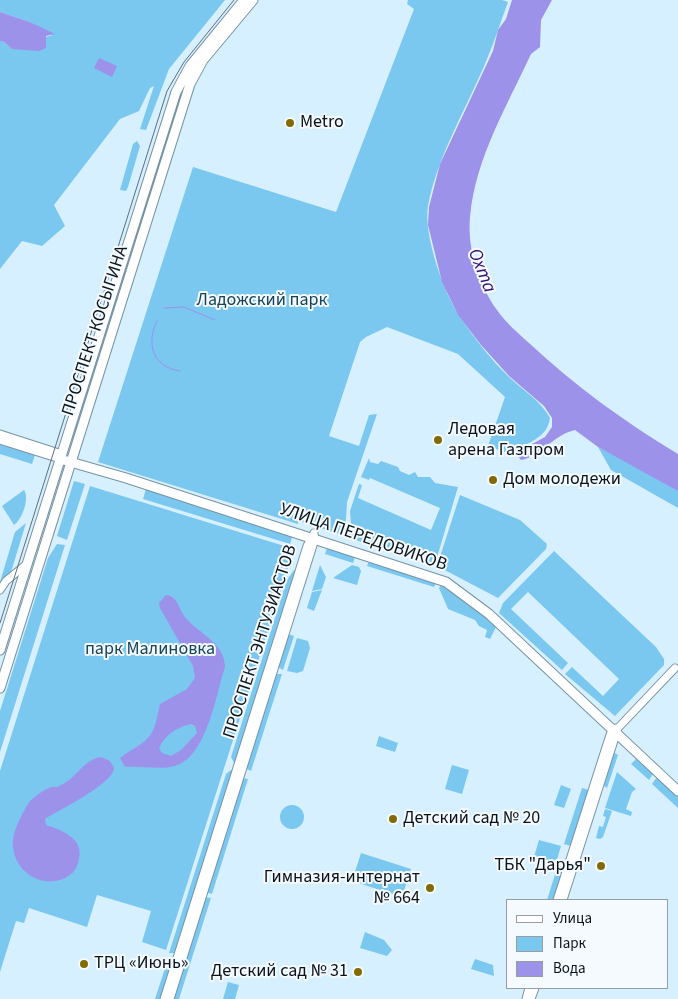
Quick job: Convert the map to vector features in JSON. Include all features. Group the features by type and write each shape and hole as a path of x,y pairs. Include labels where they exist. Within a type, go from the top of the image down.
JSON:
{"main road":[{"name":"ПРОСПЕКТ КОСЫГИНА","path":"0,650 178,88 190,66 244,0"},
{"name":"ПРОСПЕКТ КОСЫГИНА","path":"0,688 192,81 203,60 253,0"},
{"name":"УЛИЦА ПЕРЕДОВИКОВ","path":"61,456 313,536 434,571 462,586 492,610 678,791"},
{"name":"УЛИЦА ПЕРЕДОВИКОВ","path":"615,730 678,784"}],"street":[{"name":"УЛИЦА ПЕРЕДОВИКОВ","path":"0,434 61,456"},
{"name":"УЛИЦА ПЕРЕДОВИКОВ","path":"0,440 61,456"},
{"name":"ПРОСПЕКТ ЭНТУЗИАСТОВ","path":"164,999 313,536"},
{"name":"ПРОСПЕКТ ЭНТУЗИАСТОВ","path":"170,999 313,536"},
{"path":"0,590 6,581 28,563"},
{"path":"557,899 615,730 675,668"},
{"path":"563,899 615,730"}],"green space":[{"path":"0,0 225,0 169,69 146,130 140,129 154,86 150,88 139,111 120,119 54,205 65,226 42,246 22,241 0,269 0,41 12,49 24,47 53,35 30,22 0,12"},
{"name":"Ладожский парк","path":"408,0 502,0 508,2 487,59 439,168 428,206 427,218 436,263 454,307 490,357 510,378 537,401 546,412 550,418 545,431 513,455 488,446 505,397 458,354 387,327 360,342 329,436 359,446 369,415 377,414 347,502 345,536 299,521 298,524 98,462 193,167 336,212 414,9 407,4"},
{"path":"181,91 183,92 74,441 71,440"},
{"path":"137,141 140,146 128,187 126,191 120,190 133,144"},
{"path":"0,444 35,455 32,464 0,454"},
{"path":"598,447 672,486 678,491 678,508 611,470"},
{"path":"369,458 370,462 378,464 381,461 398,467 400,471 409,475 415,472 418,477 430,477 435,483 458,487 435,564 352,539 350,511 359,484 362,485 358,498 431,530 440,508 370,478 369,480 361,477"},
{"path":"74,481 85,484 67,540 57,536"},
{"name":"парк Малиновка","path":"90,486 294,549 166,950 142,942 151,911 97,895 87,927 29,908 24,923 16,921 0,972 0,771"},
{"path":"146,489 293,534 290,544 143,499"},
{"path":"24,490 26,503 20,519 14,525 2,506"},
{"path":"460,495 520,520 547,544 546,549 498,598 437,566"},
{"path":"26,523 11,572 0,582 15,532"},
{"path":"57,544 65,545 0,752 0,711 48,558"},
{"path":"327,548 355,557 353,563 325,554"},
{"path":"554,551 656,647 664,659 664,665 615,716 565,674 572,667 603,696 619,679 528,592 511,609 568,663 562,670 499,613 503,603"},
{"path":"369,561 437,581 434,587 367,566"},
{"path":"320,565 326,577 322,589 312,591"},
{"path":"352,565 359,567 361,571 357,585 333,578"},
{"path":"294,570 297,571 235,765 231,757 287,580"},
{"path":"441,585 497,625 490,639 485,637 487,630 479,626 475,620 448,609 439,588"},
{"path":"322,590 314,611 307,608 312,592"},
{"path":"288,634 294,636 283,670 278,667"},
{"path":"297,638 308,641 310,648 303,671 297,673 287,671"},
{"path":"276,674 282,674 251,771 245,768"},
{"path":"379,736 398,743 395,752 376,746"},
{"path":"613,752 618,755 607,788 603,785"},
{"path":"636,759 653,774 649,780 631,764"},
{"path":"452,765 469,770 462,794 445,789"},
{"path":"234,770 176,953 169,953 226,774"},
{"path":"617,772 636,789 632,792 626,809 632,812 631,816 605,808"},
{"path":"657,777 678,794 678,808 652,784"},
{"path":"242,778 248,779 212,894 206,892"},
{"path":"561,785 571,789 564,808 554,805"},
{"path":"582,788 589,790 571,846 564,844"},
{"path":"292,805 300,809 304,817 300,825 292,829 284,825 280,817 284,809"},
{"path":"605,809 612,811 603,837 600,839 596,838 599,826 603,827 606,817 603,816"},
{"path":"539,840 561,846 556,863 534,857"},
{"path":"361,853 411,869 402,897 352,881"},
{"path":"558,865 564,867 554,899 547,899"},
{"path":"205,897 211,898 179,999 173,999"},
{"path":"365,932 384,940 392,950 387,956 360,948"},
{"path":"168,959 172,964 161,999 155,999"},
{"path":"475,959 493,965 494,976 471,969"},
{"path":"228,982 239,985 235,999 223,999"}],"water":[{"path":"512,0 552,0 541,20 540,47 531,54 502,113 478,174 470,217 470,242 480,278 491,300 508,324 546,359 601,403 678,454 678,491 598,447 575,430 560,436 534,455 521,460 518,456 519,451 545,437 552,427 552,418 544,406 509,376 481,345 458,315 442,282 428,225 429,207 440,164 493,51 498,30 506,19"},
{"path":"0,12 30,22 55,34 46,36 46,48 39,51 12,49 0,41"},
{"path":"99,58 117,66 112,77 94,68"},
{"path":"166,595 173,598 191,624 221,651 225,667 214,708 203,738 195,751 186,760 169,767 125,767 120,758 148,738 154,728 160,704 187,689 195,678 193,666 159,603","holes":["191,724 195,726 197,733 181,750 171,756 162,753 159,748 172,732 186,725"]},
{"path":"101,757 110,761 114,768 105,781 45,819 46,825 66,833 76,842 80,855 76,868 63,879 54,881 38,879 30,875 18,863 13,847 13,837 16,828 27,806 32,799 42,792 65,783 89,762"}],"waterway":[{"path":"164,308 184,307 215,320"},
{"path":"157,321 152,338 154,353 163,365 180,371"}],"tram line":[{"path":"0,623 167,91 184,62 234,0"}],"place":[{"name":"Metro","path":"290,123"},
{"name":"Ледовая арена Газпром","path":"438,440"},
{"name":"Дом молодежи","path":"493,480"},
{"name":"Детский сад № 20","path":"393,819"},
{"name":"ТБК \"Дарья\"","path":"601,866"},
{"name":"Гимназия-интернат № 664","path":"430,888"},
{"name":"ТРЦ «Июнь»","path":"84,964"},
{"name":"Детский сад № 31","path":"358,972"}],"water label":[{"name":"Охта","path":"481,271"}]}
